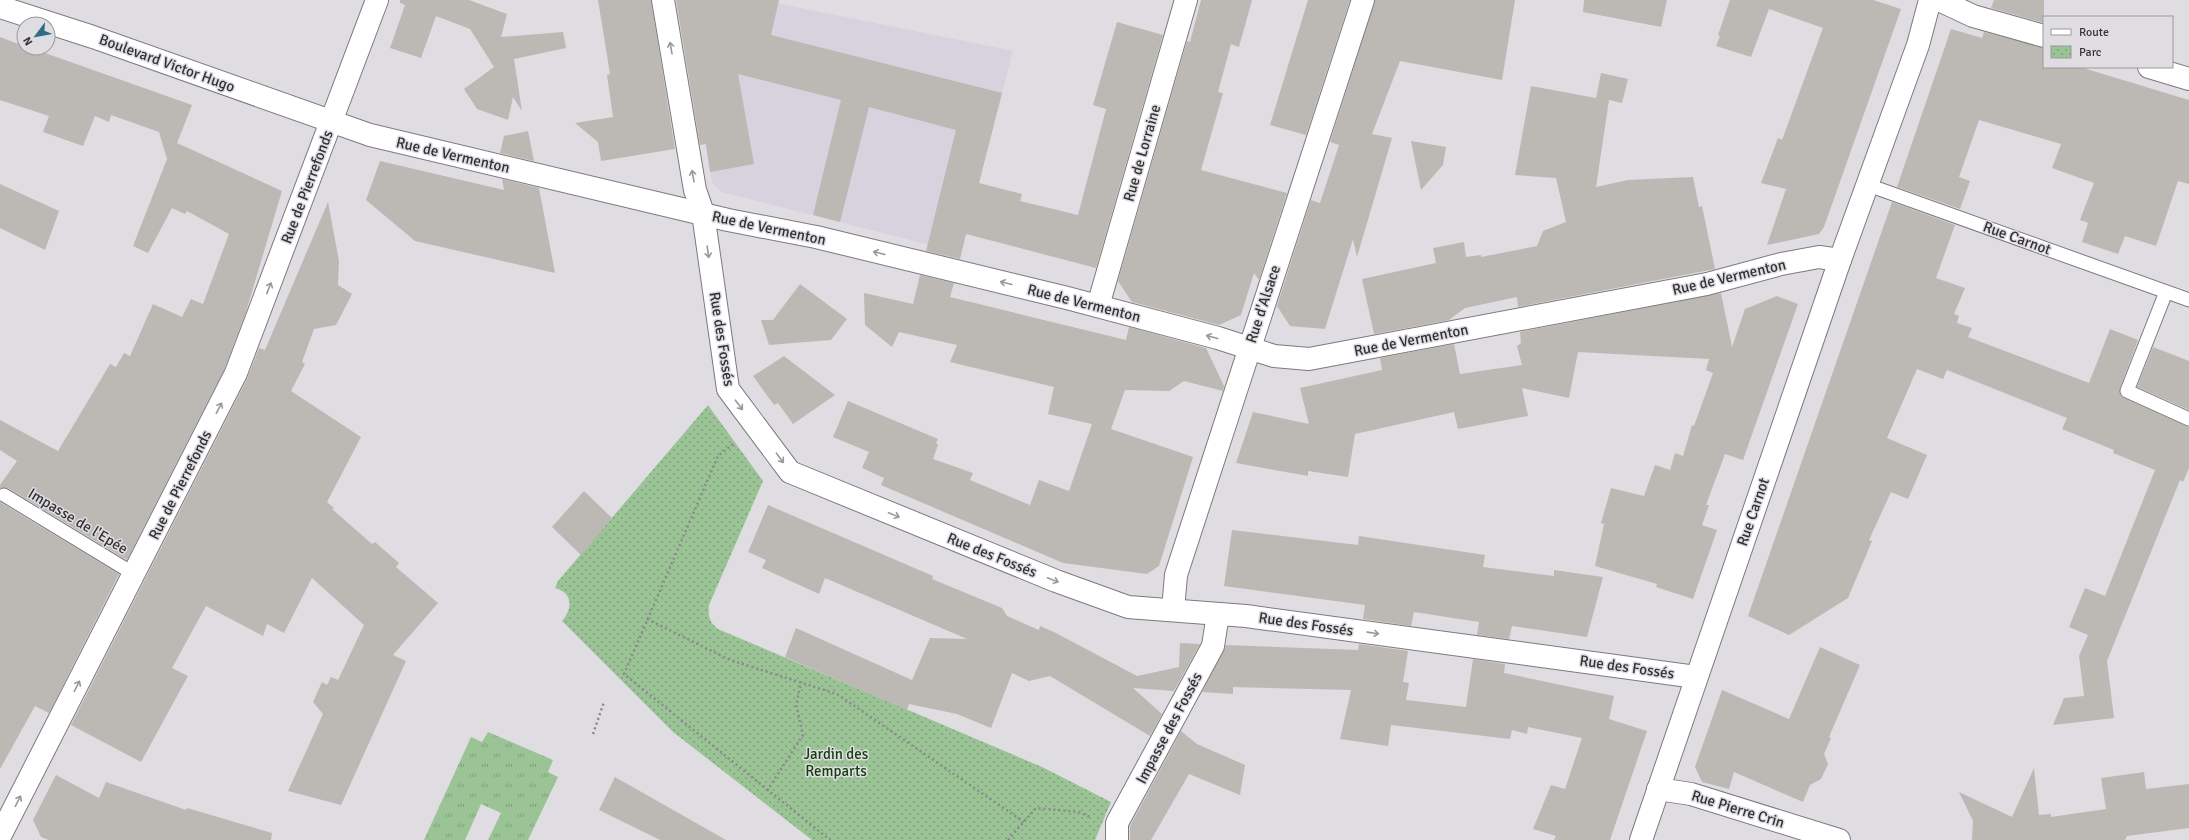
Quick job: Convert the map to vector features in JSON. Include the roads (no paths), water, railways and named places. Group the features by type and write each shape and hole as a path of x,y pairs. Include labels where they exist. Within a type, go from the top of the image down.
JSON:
{"street":[{"name":"Rue de Pierrefonds","path":"0,836 236,373 377,0"},
{"name":"Rue des Fossés","path":"663,0 695,190 703,213 728,389 790,472 1056,581 1128,607 1218,614 1696,677"},
{"name":"Rue de Lorraine","path":"1098,306 1186,0"},
{"name":"Rue d'Alsace","path":"1173,610 1176,575 1363,0"},
{"name":"Rue Carnot","path":"1641,840 1840,260 1918,45 1930,0"},
{"path":"1939,0 1973,16 2043,36"},
{"name":"Boulevard Victor Hugo","path":"0,7 94,37 332,121"},
{"path":"2152,68 2189,79"},
{"name":"Rue de Vermenton","path":"332,121 370,135 703,213 816,237 1098,306 1274,356 1309,359 1706,284 1781,264 1819,257 1840,260"},
{"name":"Impasse des Fossés","path":"1117,840 1117,823 1213,646 1218,614"},
{"name":"Rue Pierre Crin","path":"1658,789 1691,794 1840,840"}],"lane":[{"name":"Rue Carnot","path":"1868,185 2189,300"},
{"path":"2166,292 2127,391 2189,419"},
{"name":"Impasse de l'Epée","path":"4,495 134,574"}],"park label":[{"name":"Jardin des Remparts","path":"836,762"}]}
